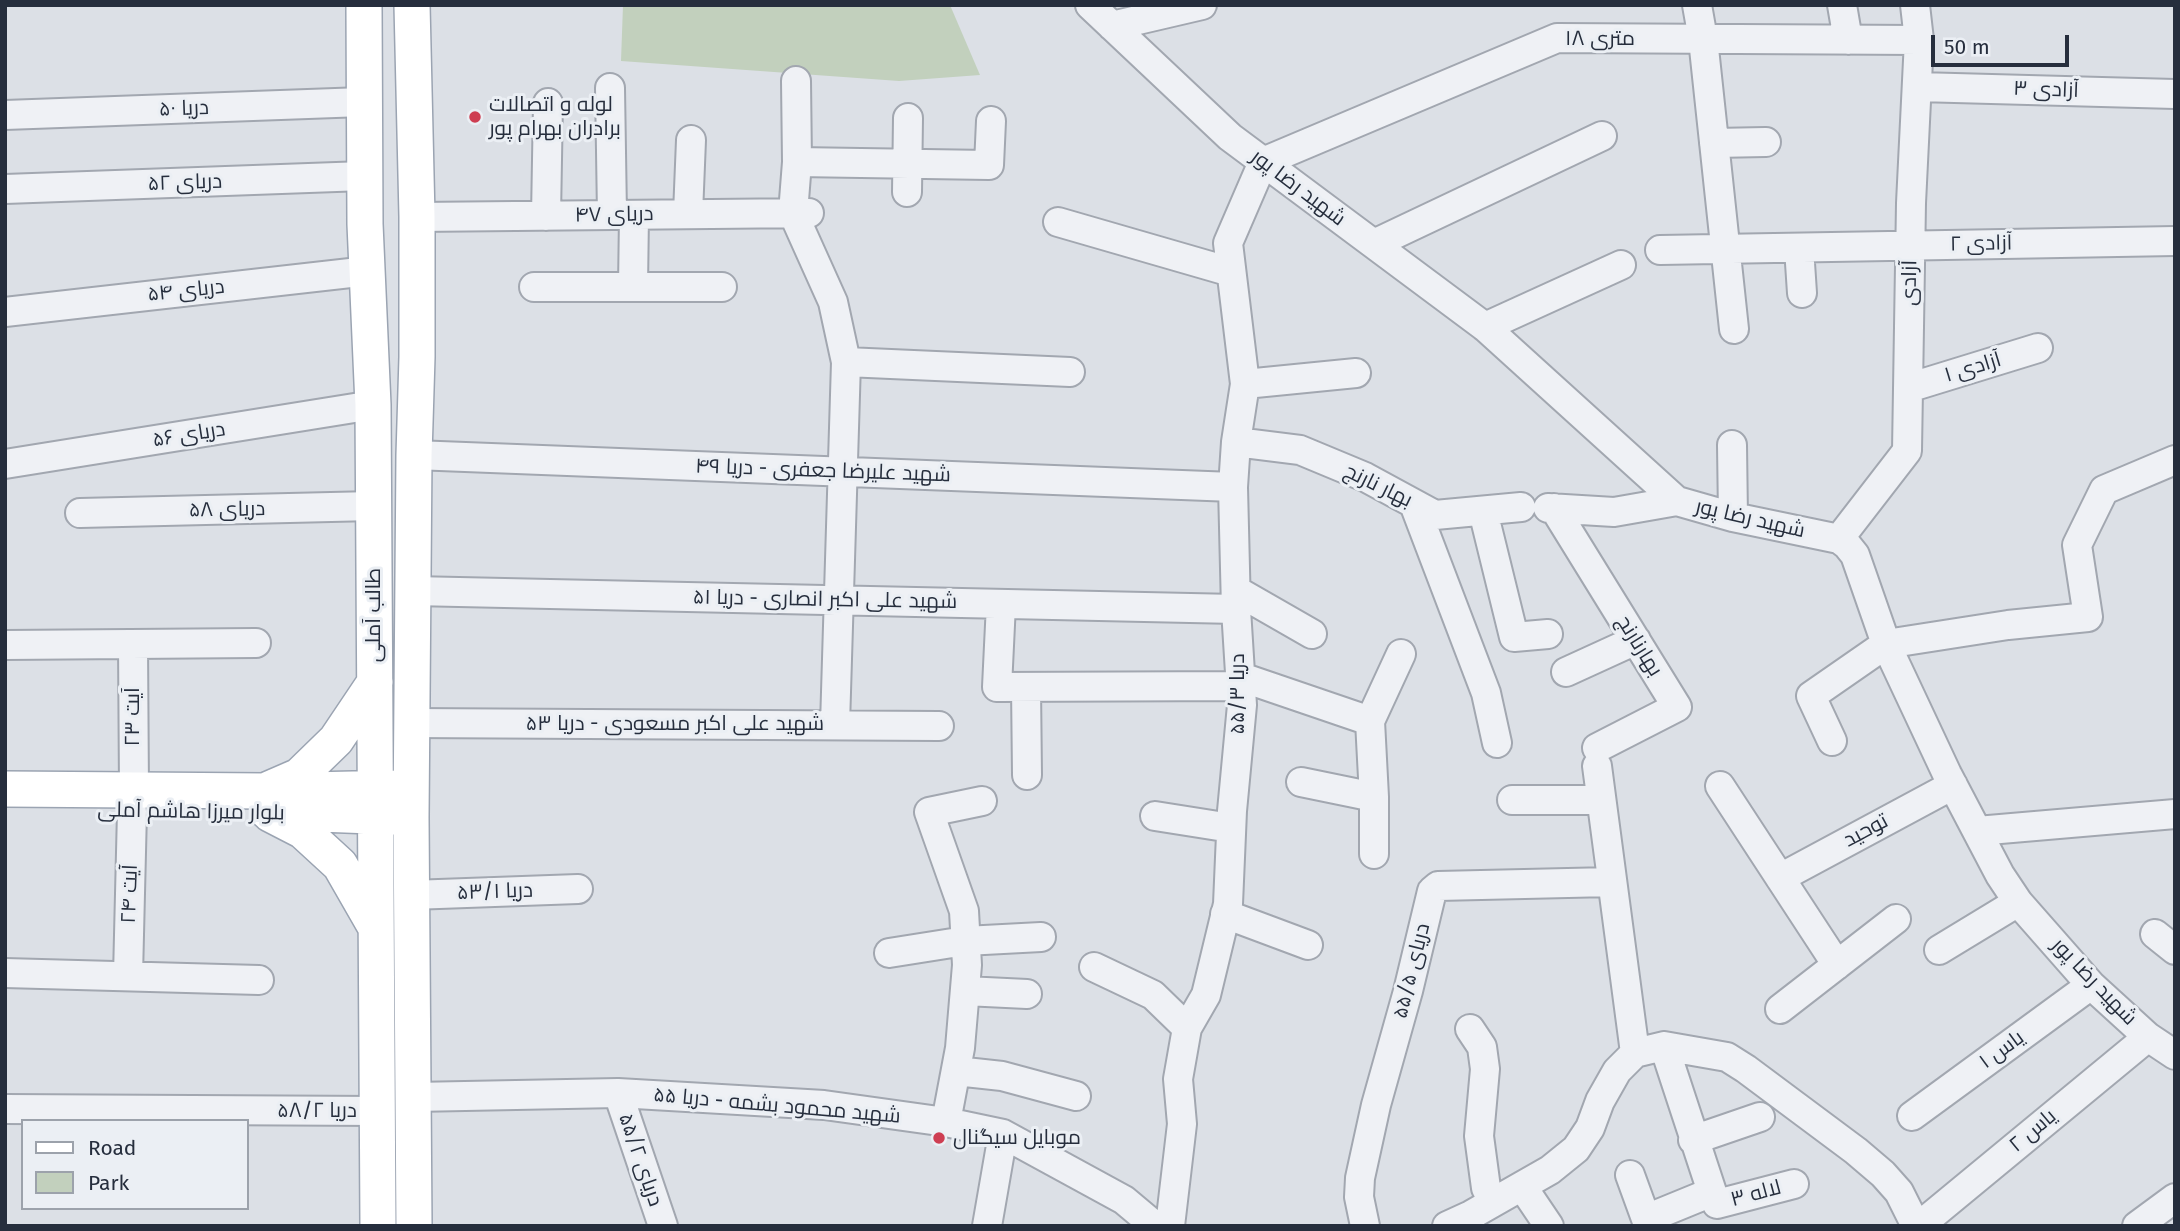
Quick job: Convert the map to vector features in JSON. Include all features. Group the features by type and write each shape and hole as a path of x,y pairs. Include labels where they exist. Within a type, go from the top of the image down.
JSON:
{"main road":[{"name":"طالب آملی","path":"364,5 365,224 373,405 379,1226"},
{"name":"طالب آملی","path":"412,5 417,217 411,895 414,1226"},
{"path":"365,224 374,250 378,253 391,253 398,248 416,172"},
{"path":"373,405 378,325 388,307 395,306 405,312 410,322 417,357"},
{"path":"375,682 336,740 299,776 267,801 340,865 376,928"},
{"name":"بلوار میرزا هاشم آملی","path":"5,789 133,800 412,802"},
{"name":"بلوار میرزا هاشم آملی","path":"5,810 133,800"}],"street":[{"name":"شهید رضا پور","path":"1090,5 1230,137 1485,327 1677,501 1733,517 1839,539 1855,555 1886,644 1953,785 2000,875 2018,902 2091,985 2148,1037 2175,1055"},
{"path":"1112,26 1202,5"},
{"path":"1697,5 1703,39 1734,329"},
{"path":"1842,5 1848,40"},
{"name":"آزادی","path":"1839,539 1907,452 1910,246 1919,40 1916,5"},
{"name":"۱۸ متری","path":"1264,162 1557,38 1919,40"},
{"path":"796,81 797,162 802,213 833,302 846,362 835,725"},
{"name":"آزادی ۳","path":"1918,87 2175,94"},
{"path":"610,89 633,287"},
{"name":"دریا ۵۰","path":"5,115 363,102"},
{"path":"546,216 548,103"},
{"path":"907,192 908,118"},
{"path":"797,162 989,165 991,121"},
{"path":"1374,244 1602,136"},
{"path":"688,214 691,140"},
{"path":"1714,143 1766,142"},
{"name":"دریا ۵۵/۳","path":"1170,1226 1182,1124 1178,1079 1187,1028 1206,995 1228,904 1231,828 1242,705 1233,487 1236,442 1245,384 1228,243 1264,162"},
{"name":"دریای ۵۲","path":"5,189 364,176"},
{"name":"دریای ۴۷","path":"417,217 802,213"},
{"path":"1058,222 1231,272"},
{"name":"آزادی ۲","path":"1660,250 2175,241"},
{"path":"1800,247 1802,293"},
{"path":"1485,327 1621,265"},
{"name":"دریای ۵۴","path":"5,312 368,271"},
{"path":"534,287 722,287"},
{"name":"آزادی ۱","path":"1908,388 2039,348"},
{"path":"846,362 1070,372"},
{"path":"1245,384 1356,373"},
{"name":"دریای ۵۶","path":"5,464 373,405"},
{"name":"بهار نارنج","path":"1236,442 1300,450 1365,477 1435,515 1541,508 1614,512 1677,501"},
{"path":"1732,445 1733,517"},
{"name":"شهید علیرضا جعفری - دریا ۴۹","path":"414,455 1233,487"},
{"path":"1832,741 1811,696 1886,644 2008,625 2088,617 2077,545 2104,490 2175,460"},
{"path":"1415,504 1486,693 1497,743"},
{"name":"دریای ۵۸","path":"80,513 373,506"},
{"name":"بهارنارنج","path":"1541,508 1636,640 1677,707 1597,757 1601,800"},
{"path":"1483,511 1514,637 1548,634"},
{"name":"شهید علی اکبر انصاری - دریا ۵۱","path":"413,591 1002,604 1236,600"},
{"path":"1236,600 1312,634"},
{"path":"1002,604 997,687 1241,681 1370,721"},
{"path":"1566,672 1636,640"},
{"path":"5,645 256,643"},
{"name":"آیت ۲۳","path":"133,644 133,800"},
{"path":"1374,854 1370,721 1401,653"},
{"path":"1026,687 1027,775"},
{"name":"شهید علی اکبر مسعودی - دریا ۵۳","path":"412,723 939,726"},
{"path":"1301,782 1374,797"},
{"name":"توحید","path":"1780,878 1953,785"},
{"path":"1720,786 1837,965"},
{"name":"آیت ۲۴","path":"128,976 133,800"},
{"path":"1512,800 1601,800 1634,1054"},
{"path":"946,1122 960,1048 967,965 964,911 929,812 982,801"},
{"path":"1977,831 2175,814"},
{"path":"1156,816 1231,828"},
{"name":"دریای ۵۵/۵","path":"1365,1226 1359,1197 1360,1178 1376,1105 1432,891 1438,886 1611,882"},
{"name":"دریا ۵۳/۱","path":"411,895 578,888"},
{"path":"1939,950 2018,902"},
{"path":"1225,914 1308,945"},
{"path":"1780,1009 1896,919"},
{"path":"889,953 965,941 1041,937"},
{"path":"1094,967 1153,995 1187,1028"},
{"path":"5,973 258,980"},
{"name":"یاس ۱","path":"1912,1116 2091,985"},
{"path":"965,991 1027,994"},
{"path":"1470,1029 1482,1046 1485,1069 1479,1136 1486,1188 1493,1202"},
{"name":"یاس ۲","path":"1918,1226 2148,1037"},
{"path":"1664,1046 1714,1198"},
{"path":"1452,1225 1550,1170 1576,1149 1590,1128 1617,1070 1634,1054 1664,1046 1727,1057 1746,1069 1883,1174 1899,1192 1918,1226"},
{"path":"956,1071 1002,1076 1076,1096"},
{"name":"شهید محمود بشمه - دریا ۵۵","path":"414,1097 618,1093 824,1105 946,1122 1003,1134 1120,1213 1155,1226"},
{"name":"دریای ۵۵/۲","path":"618,1093 657,1224"},
{"name":"دریا ۵۸/۲","path":"5,1109 378,1111"},
{"path":"1693,1140 1760,1117"},
{"path":"987,1226 1003,1134"},
{"name":"لاله ۳","path":"1630,1175 1646,1219 1714,1198 1794,1184"},
{"path":"1522,1186 1549,1226"},
{"path":"2137,1226 2175,1198"}],"green space":[{"path":"623,5 950,5 980,75 899,81 621,61"}],"place":[{"name":"لوله و اتصالات برادران بهرام پور","path":"475,117"},
{"name":"موبایل سیگنال","path":"939,1138"}]}
